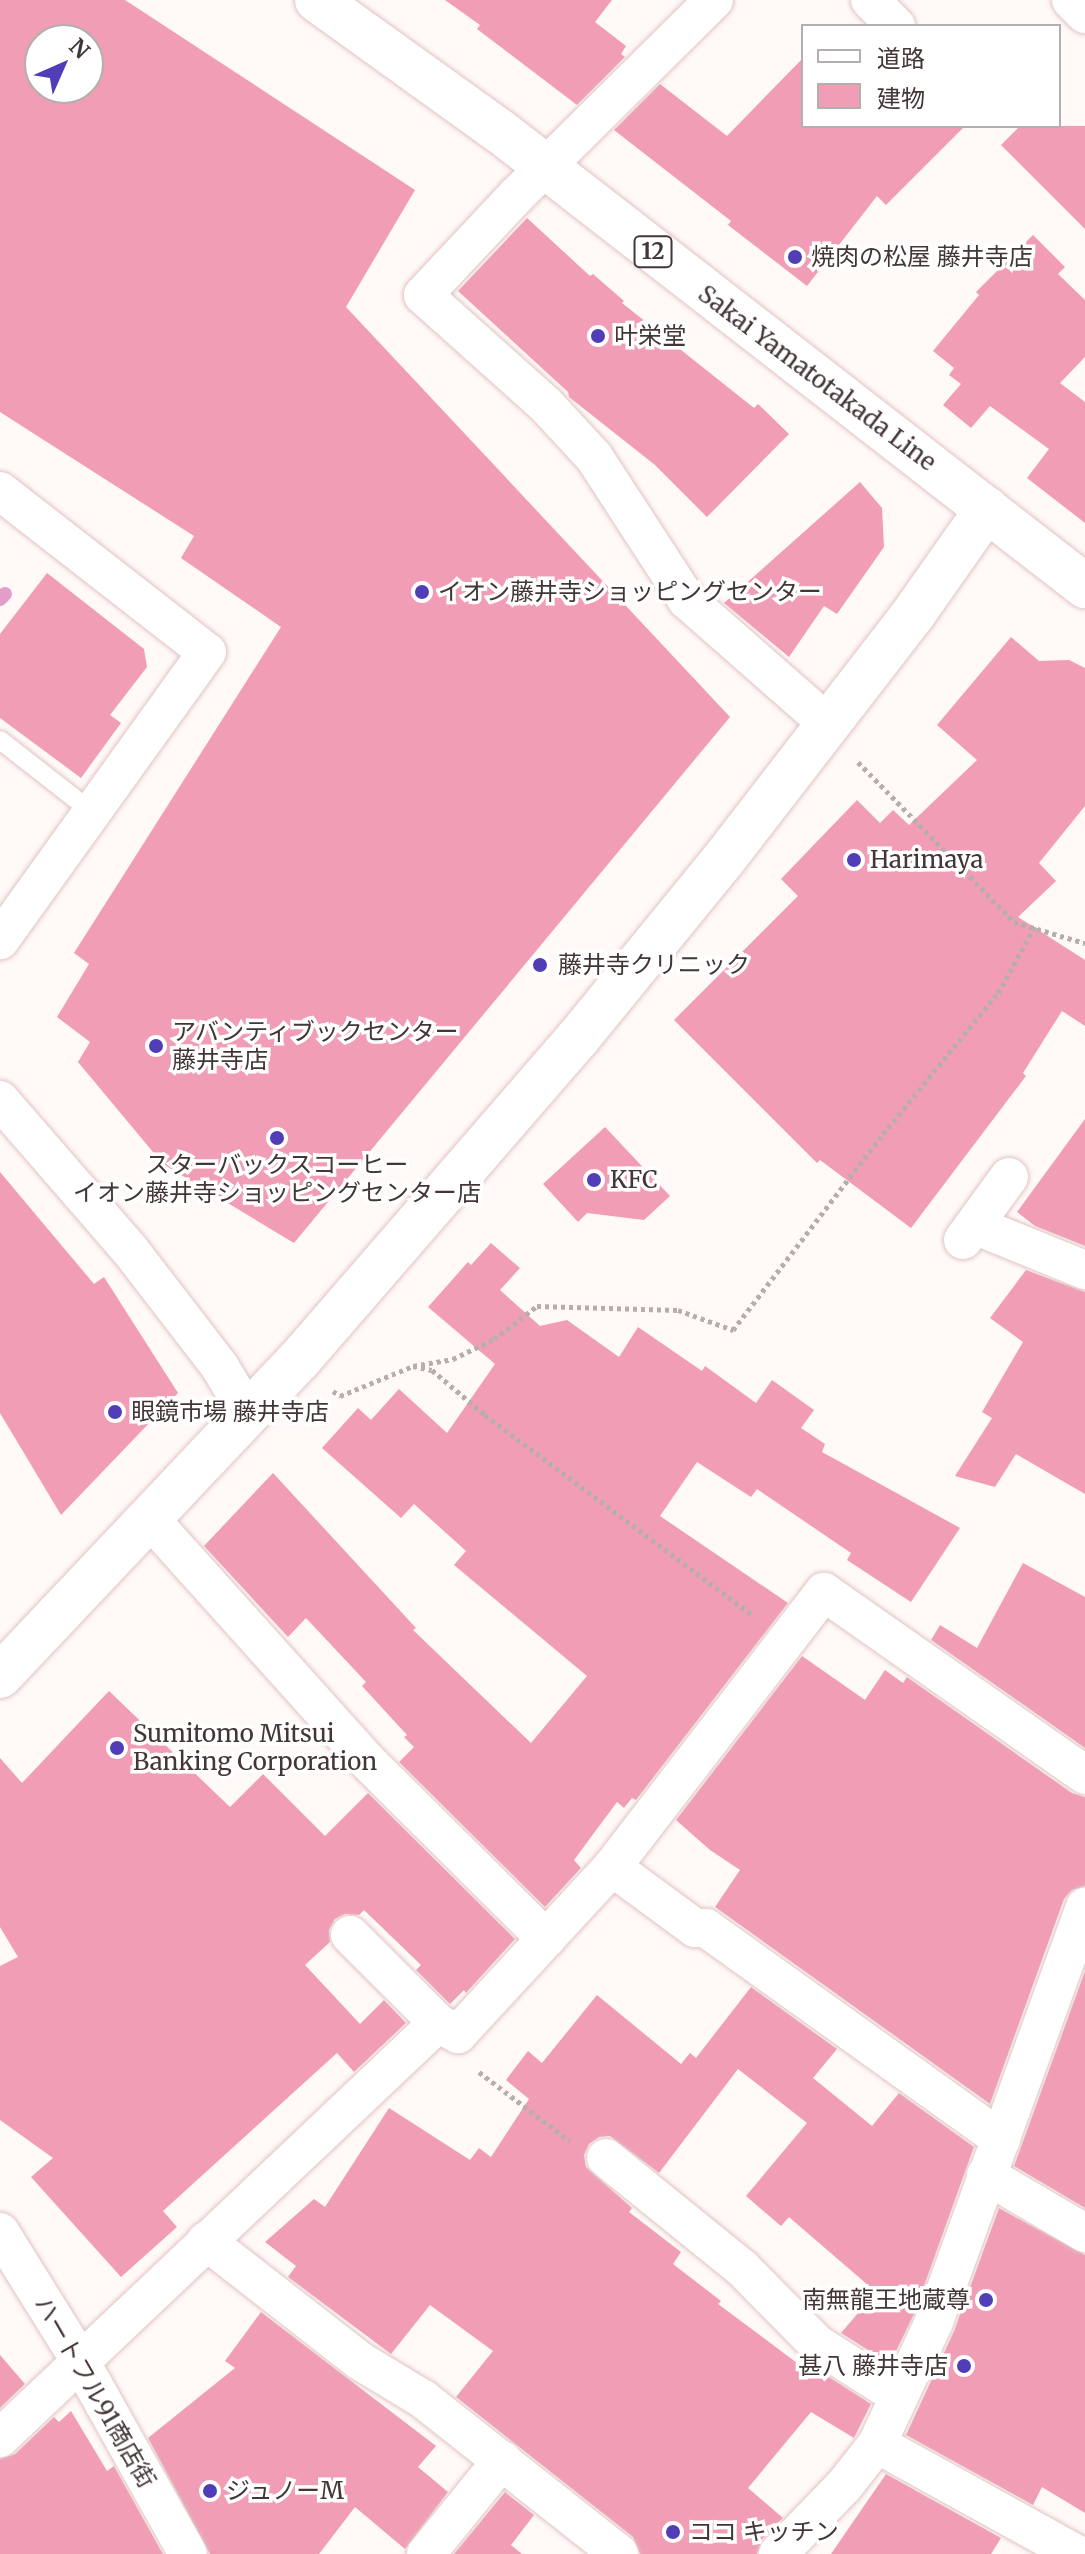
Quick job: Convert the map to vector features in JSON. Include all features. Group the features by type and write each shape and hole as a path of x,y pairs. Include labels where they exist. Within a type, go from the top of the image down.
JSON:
{"street":[{"name":"Sakai Yamatotakada Line","path":"317,0 501,132 1084,583"},
{"path":"714,0 423,295 546,405 594,457 687,600 840,740"},
{"path":"870,0 894,24"},
{"path":"1071,0 1085,14"},
{"path":"0,491 207,652 0,940"},
{"path":"0,1676 309,1349 840,740 914,613 987,509"},
{"path":"0,1100 130,1250 220,1367 248,1414"},
{"path":"1009,1177 968,1233 1085,1270"},
{"path":"150,1519 366,1760 546,1939"},
{"path":"350,1935 432,2029 458,2034 612,1867 824,1592 1085,1775"},
{"path":"612,1867 695,1928 706,1928 1001,2139"},
{"path":"778,2554 844,2486 877,2444 934,2322 1085,1907"},
{"path":"0,2438 79,2359 432,2029"},
{"path":"606,2158 742,2268 817,2344 899,2396"},
{"path":"986,2175 1085,2233"},
{"name":"ハートフル91商店街","path":"2,2239 79,2359 188,2554"},
{"path":"206,2241 360,2361 423,2399 619,2554"},
{"path":"877,2444 1075,2554"},
{"path":"426,2554 502,2460"}],"lane":[{"path":"0,740 92,812"},
{"path":"1075,2554 1085,2538"}],"path":[{"path":"840,740 1014,922 1085,943"},
{"path":"323,1383 340,1396 413,1366 453,1359 494,1339 537,1306 678,1310 733,1330 883,1134 998,993 1035,926"},
{"path":"413,1366 432,1370 485,1415 787,1641"},
{"path":"432,2029 588,2157 606,2158"}],"building":[{"name":"イオン藤井寺ショッピングセンター","path":"0,0 125,0 415,190 346,307 730,717 294,1243 163,1164 78,1062 90,1042 57,1017 89,964 74,953 281,627 181,558 194,536 0,412"},
{"path":"445,0 612,0 595,22 626,46 621,54 625,57 577,105 477,29 480,25"},
{"path":"801,60 801,128 963,128 886,205 877,196 807,286 728,225 731,221 614,130 660,84 727,136"},
{"path":"1085,126 1085,229 1001,145 1018,128"},
{"path":"527,218 590,276 593,274 624,301 622,303 754,408 758,404 789,434 707,517 655,465 569,397 568,392 458,291"},
{"path":"1033,235 1065,267 1058,274 1085,300 1085,357 1060,383 1085,402 1085,523 1027,478 1049,449 990,406 971,428 943,405 961,384 949,375 954,368 933,351 979,295 976,292"},
{"path":"860,482 882,508 884,547 837,614 824,606 789,657 724,603"},
{"path":"47,573 144,649 147,667 110,715 121,723 81,778 0,718 0,634"},
{"path":"1011,637 1039,661 1069,660 1085,668 1085,806 1039,863 1056,881 1018,917 1085,960 1085,1026 1062,1011 1023,1073 1026,1076 911,1228 820,1160 817,1163 674,1020 798,896 781,879 857,800 880,823 893,810 909,825 977,760 937,725"},
{"path":"1085,1119 1085,1246 1035,1226 1017,1212"},
{"path":"605,1127 670,1196 644,1220 587,1213 578,1222 543,1184"},
{"path":"0,1172 94,1284 104,1277 178,1393 61,1515 0,1413"},
{"path":"491,1243 520,1268 500,1290 540,1326 567,1320 619,1357 638,1327 702,1371 705,1366 756,1403 772,1380 814,1410 801,1428 825,1444 822,1452 960,1528 911,1602 847,1560 851,1553 757,1489 751,1497 697,1462 660,1516 788,1603 636,1800 632,1798 624,1808 617,1802 574,1860 581,1868 545,1907 399,1762 414,1747 404,1737 407,1735 362,1686 366,1682 306,1618 288,1637 204,1546 273,1473 416,1628 413,1630 531,1743 587,1676 454,1565 466,1551 414,1504 401,1518 322,1448 358,1408 371,1420 399,1389 447,1433 495,1364 428,1307 468,1262 471,1265"},
{"path":"1026,1270 1085,1292 1085,1494 1016,1454 995,1487 955,1476 992,1418 982,1412 1023,1342 990,1318"},
{"path":"1023,1563 1085,1597 1085,1748 931,1640 940,1625 977,1648"},
{"path":"802,1656 865,1700 885,1670 903,1683 907,1677 1072,1793 1085,1797 1085,1886 1072,1890 1064,1899 990,2104 715,1907 740,1870 710,1850 676,1820"},
{"path":"109,1691 230,1807 263,1774 325,1836 368,1793 515,1939 466,1993 464,1990 450,2004 416,1970 421,1965 364,1910 359,1915 345,1914 335,1919 329,1930 330,1942 305,1965 360,2024 384,2000 406,2023 354,2072 337,2053 163,2211 177,2227 121,2277 31,2177 53,2158 0,2120 0,1966 18,1957 0,1927 0,1758 22,1783"},
{"path":"1085,1971 1085,2208 1014,2166"},
{"path":"751,1987 837,2049 813,2078 872,2126 899,2093 974,2147 914,2314 890,2364 841,2333 876,2292 789,2217 781,2226 746,2196 807,2123 738,2069 659,2173 610,2136 599,2137 589,2144 584,2155 586,2167 632,2208 629,2212 681,2252 673,2264 721,2301 718,2304 801,2366 804,2361 871,2404 854,2438 811,2412 748,2488 783,2518 762,2539 757,2554 640,2554 633,2537 456,2397 493,2351 430,2305 391,2354 288,2277 296,2266 265,2242 314,2199 325,2207 389,2108 470,2160 479,2148 491,2157 529,2099 506,2080 528,2051 542,2063 597,1995 681,2064 690,2053 696,2058"},
{"path":"999,2208 1085,2255 1085,2513 1042,2487 1033,2505 906,2435 954,2331"},
{"path":"261,2312 436,2446 418,2467 448,2492 405,2549 355,2507 319,2554 210,2554 148,2438 235,2368 225,2361"},
{"path":"0,2355 25,2384 0,2408"},
{"path":"71,2411 107,2471 114,2466 163,2554 0,2554 0,2459 15,2454 54,2417 59,2422"},
{"path":"886,2474 1001,2538 991,2554 831,2554"},
{"path":"505,2492 534,2515 511,2545 522,2554 454,2554"}],"waterway":[{"path":"0,599 5,594"}],"place":[{"name":"焼肉の松屋 藤井寺店","path":"795,257"},
{"name":"叶栄堂","path":"598,336"},
{"name":"イオン藤井寺ショッピングセンター","path":"422,592"},
{"name":"Harimaya","path":"854,860"},
{"name":"藤井寺クリニック","path":"540,965"},
{"name":"アバンティブックセンター 藤井寺店","path":"156,1046"},
{"name":"スターバックスコーヒー イオン藤井寺ショッピングセンター店","path":"277,1138"},
{"name":"KFC","path":"594,1180"},
{"name":"眼鏡市場 藤井寺店","path":"115,1412"},
{"name":"Sumitomo Mitsui Banking Corporation","path":"117,1748"},
{"name":"南無龍王地蔵尊","path":"986,2300"},
{"name":"甚八 藤井寺店","path":"964,2366"},
{"name":"ジュノーM","path":"210,2491"},
{"name":"ココ キッチン","path":"673,2532"}]}
